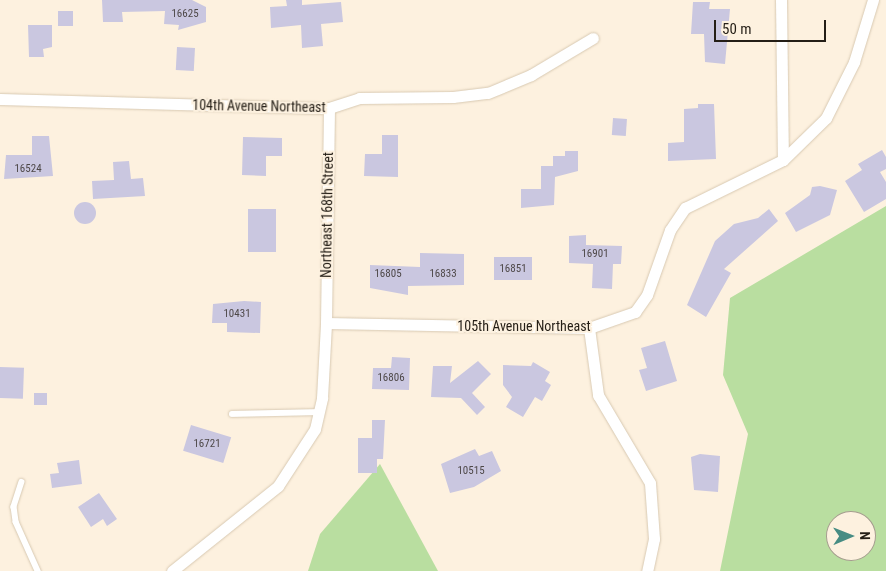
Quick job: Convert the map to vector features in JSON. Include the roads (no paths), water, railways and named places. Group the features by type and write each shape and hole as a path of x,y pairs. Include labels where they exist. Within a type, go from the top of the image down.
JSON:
{"street":[{"path":"781,0 783,160"},
{"name":"105th Avenue Northeast","path":"326,323 589,328 635,312 648,295 670,230 685,208 783,160 805,143 835,104 854,62 873,0"},
{"name":"104th Avenue Northeast","path":"0,99 329,108 359,98 488,93 531,75 593,38"},
{"name":"Northeast 168th Street","path":"172,571 278,486 302,453 319,412 326,323 329,108"},
{"path":"589,328 598,395 650,483 654,539 647,571"}],"lane":[{"path":"232,414 319,412"},
{"path":"22,482 14,507 16,522 38,571"}]}
